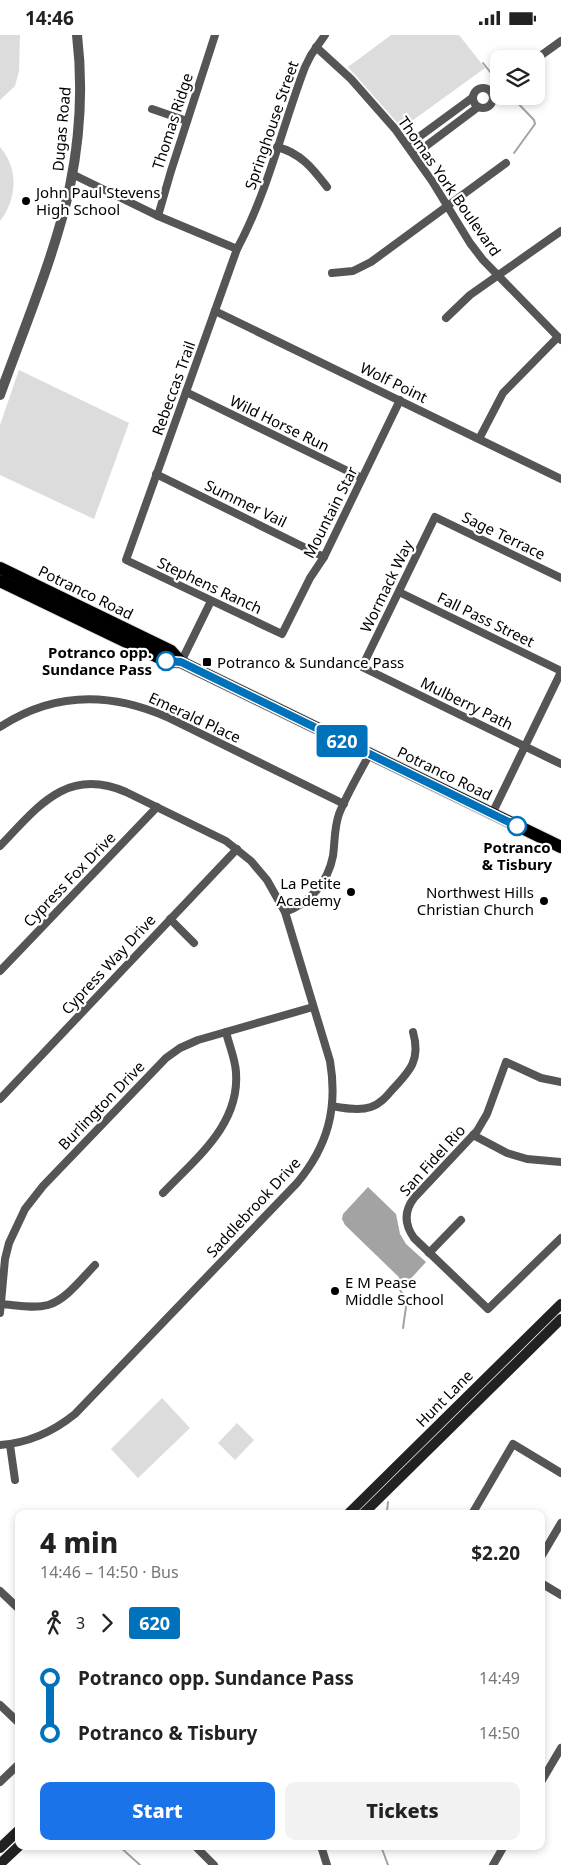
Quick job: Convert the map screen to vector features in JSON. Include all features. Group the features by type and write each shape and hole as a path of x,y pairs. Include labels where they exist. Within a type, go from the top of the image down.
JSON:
{"main road":[{"name":"Potranco Road","path":"0,568 171,651 181,662 561,847"},
{"name":"Potranco Road","path":"0,581 166,661 181,662"},
{"name":"Hunt Lane","path":"367,1510 561,1304"},
{"name":"Hunt Lane","path":"352,1510 561,1319"},
{"path":"0,1848 15,1834"},
{"path":"0,1864 15,1850"}],"street":[{"name":"Dugas Road","path":"0,395 57,233 72,174 80,105 77,35"},
{"name":"Thomas Ridge","path":"158,216 214,35"},
{"name":"Springhouse Street","path":"249,228 305,67 325,35"},
{"path":"545,53 561,41"},
{"name":"Thomas York Boulevard","path":"316,47 349,77 381,112 408,145 448,205 470,243 498,276 560,339"},
{"path":"490,91 487,88 481,87 473,93 472,98 474,104 478,107 484,108 491,105"},
{"path":"408,145 472,98"},
{"path":"414,155 478,107"},
{"path":"152,109 187,121"},
{"path":"278,147 292,152 303,159 327,187"},
{"path":"332,273 353,271 364,266 506,163"},
{"path":"72,174 158,216 238,249"},
{"name":"Rebeccas Trail","path":"126,560 215,311 238,249 249,228"},
{"path":"446,319 470,295 561,231"},
{"name":"Wolf Point","path":"215,311 561,479"},
{"path":"479,439 503,393 560,339"},
{"name":"Wild Horse Run","path":"186,392 362,478"},
{"name":"Mountain Star","path":"282,634 310,578 324,557 400,400"},
{"name":"Summer Vail","path":"156,474 324,557"},
{"name":"Sage Terrace","path":"435,517 561,578"},
{"name":"Wormack Way","path":"362,667 435,517"},
{"name":"Stephens Ranch","path":"126,560 282,634"},
{"name":"Fall Pass Street","path":"399,592 561,671"},
{"path":"181,662 211,601"},
{"name":"Mulberry Path","path":"362,667 561,764"},
{"path":"492,814 561,671"},
{"name":"Emerald Place","path":"0,727 28,712 61,702 94,699 125,703 167,717 344,804"},
{"path":"285,912 298,907 309,899 326,877 332,859 337,822 369,755"},
{"name":"Saddlebrook Drive","path":"0,846 46,800 58,792 72,787 93,784 112,787 157,807 217,836 237,849 267,879 285,912 330,1061 332,1075 332,1106 326,1135 316,1157 307,1170 283,1197 75,1414 46,1433 10,1445 0,1445"},
{"name":"Cypress Fox Drive","path":"0,971 157,807"},
{"name":"Cypress Way Drive","path":"0,1099 237,849"},
{"path":"170,919 194,943"},
{"name":"Burlington Drive","path":"0,1313 4,1266 9,1243 33,1198 166,1058 189,1043 313,1007"},
{"path":"163,1193 217,1136 231,1111 235,1092 236,1072 226,1032"},
{"path":"332,1106 362,1109 371,1107 383,1100 407,1075 412,1067 416,1049 413,1032"},
{"name":"San Fidel Rio","path":"561,1082 541,1078 506,1062 486,1114 473,1135 414,1198 407,1208 406,1220 408,1229 414,1238 488,1309 561,1238"},
{"path":"473,1135 507,1153 527,1159 561,1163"},
{"path":"429,1253 461,1220"},
{"path":"1,1304 29,1306 52,1304 63,1296 94,1265"},
{"path":"474,1510 512,1444 561,1473"},
{"path":"10,1445 15,1480"},
{"path":"545,1550 561,1523"},
{"path":"545,1585 561,1595"},
{"path":"0,1591 15,1605"},
{"path":"0,1705 15,1719"},
{"path":"545,1775 561,1749"},
{"path":"0,1782 15,1768"},
{"path":"199,1850 214,1865"},
{"path":"322,1850 327,1865"},
{"path":"493,1865 502,1850"}],"shaded area":[{"path":"0,35 20,35 19,71 15,86 0,100"},
{"path":"391,35 459,35 485,68 402,128 348,67"},
{"path":"0,147 10,165 13,174 13,184 10,203 0,221"},
{"path":"19,370 129,423 94,519 0,475 0,425"},
{"path":"368,1187 396,1214 400,1234 406,1244 426,1262 406,1284 345,1225 342,1219 343,1214"},
{"path":"162,1398 190,1428 138,1478 111,1449"},
{"path":"237,1423 254,1440 235,1460 218,1443"}],"waterway":[{"path":"483,63 490,72"},
{"path":"514,153 535,124 534,120 520,105"},
{"path":"400,1278 396,1281 397,1286 407,1300 403,1328"},
{"path":"387,1510 388,1502"},
{"path":"123,1850 140,1865"},
{"path":"382,1850 388,1865"}],"bus line":[{"name":"620","path":"166,661 181,662 517,826"}],"place":[{"name":"John Paul Stevens High School","path":"26,201"},
{"name":"Potranco opp. Sundance Pass","path":"166,661"},
{"name":"Potranco & Sundance Pass","path":"207,662"},
{"name":"Potranco & Tisbury","path":"517,826"},
{"name":"La Petite Academy","path":"351,892"},
{"name":"Northwest Hills Christian Church","path":"544,901"},
{"name":"E M Pease Middle School","path":"335,1291"}]}
